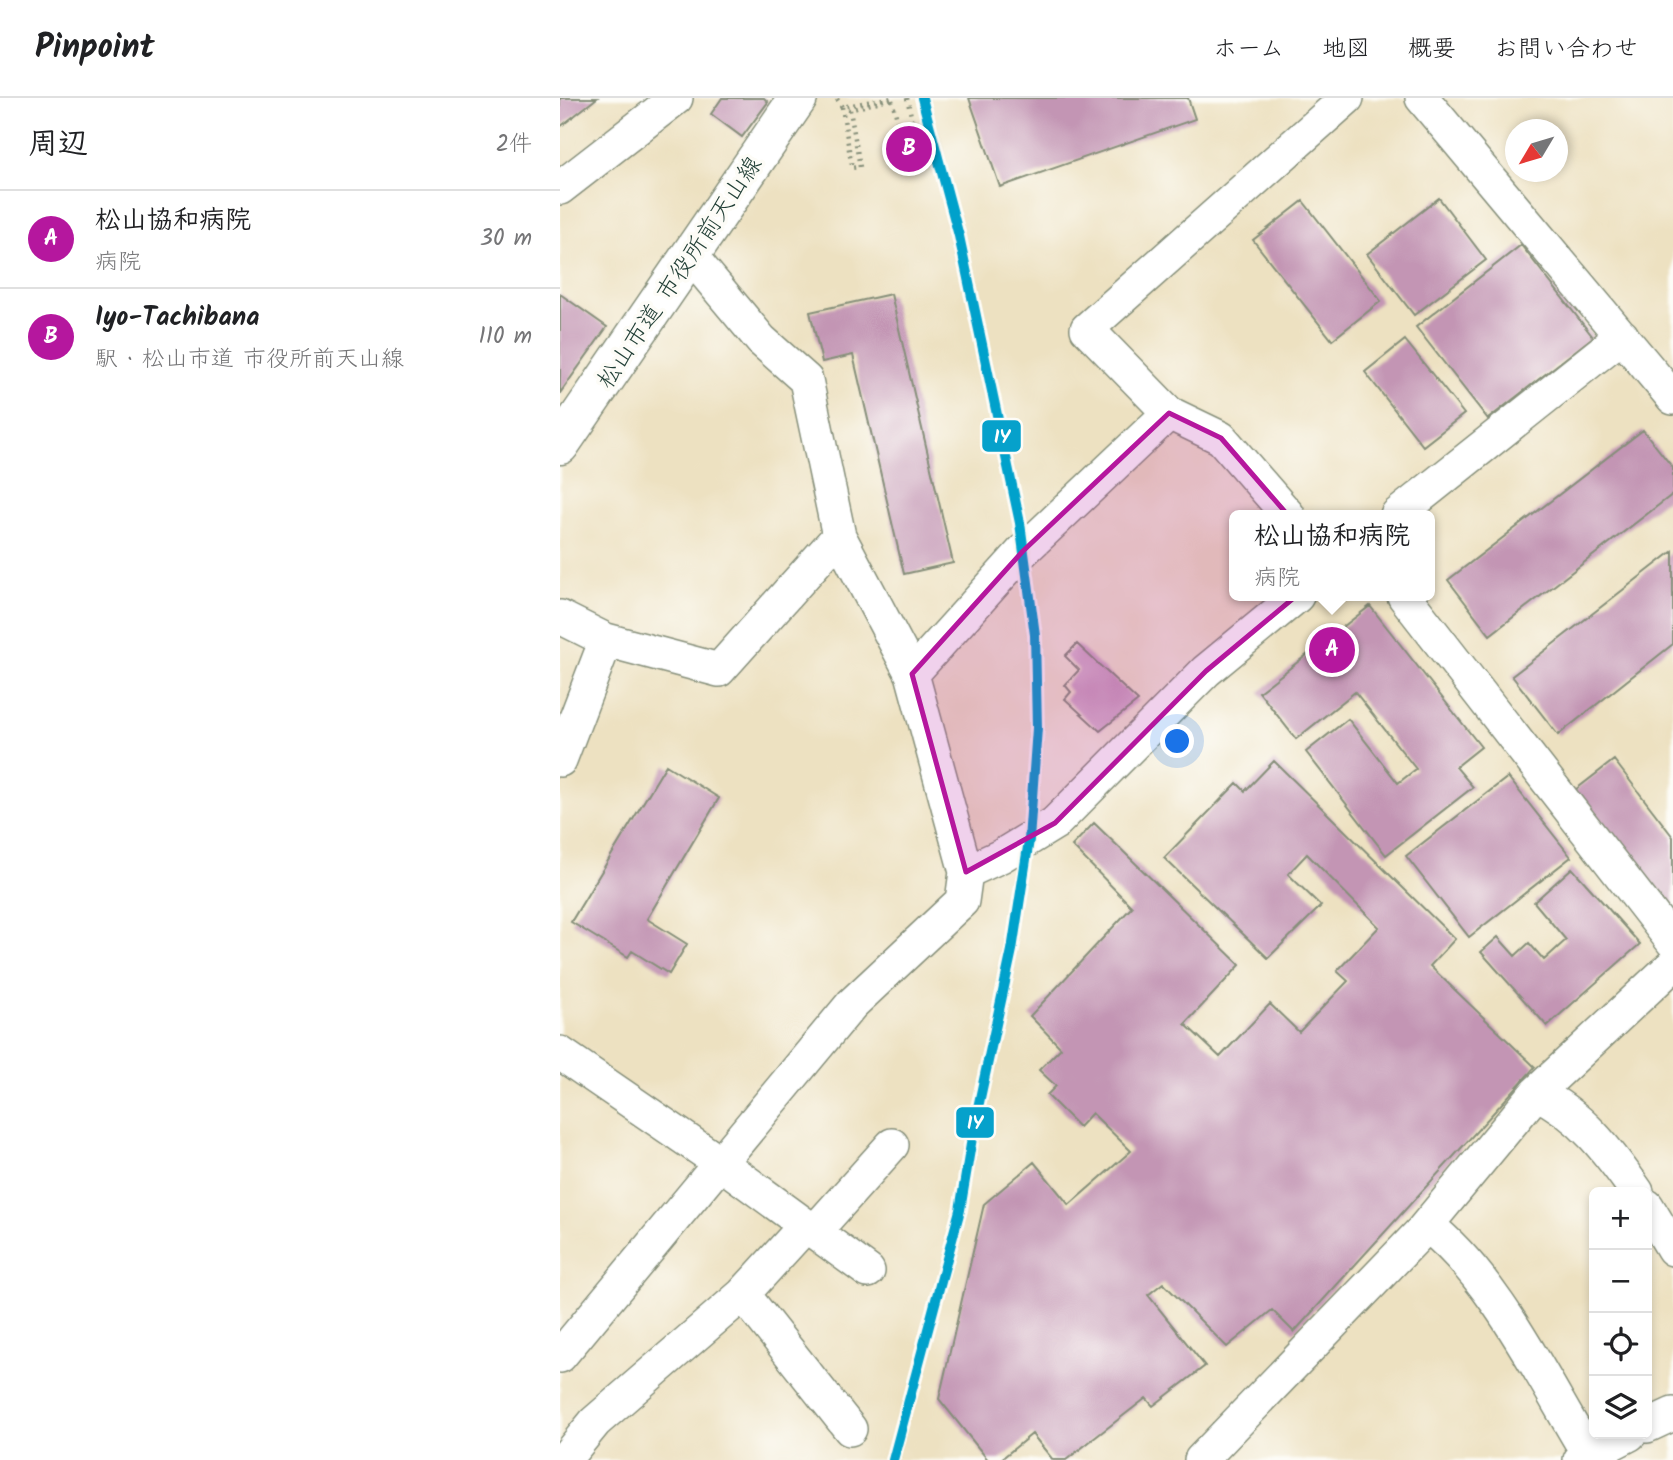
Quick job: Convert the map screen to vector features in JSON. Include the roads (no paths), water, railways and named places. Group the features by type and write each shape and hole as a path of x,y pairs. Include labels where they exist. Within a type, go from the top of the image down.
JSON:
{"street":[{"path":"560,188 677,98"},
{"name":"松山市道 市役所前天山線","path":"560,445 798,98"},
{"path":"1284,510 1221,438 1169,413 1087,329 1347,98"},
{"path":"1422,98 1673,398"},
{"path":"560,1356 852,1004 962,901 966,872 912,674 839,536 806,380 761,340 691,256"},
{"path":"1403,510 1622,336"},
{"path":"912,674 1023,551 1169,413"},
{"path":"560,617 606,640 719,670 839,536"},
{"path":"966,872 1001,856 1055,822 1206,671 1291,601"},
{"path":"1408,601 1673,943"},
{"path":"560,760 606,640"},
{"path":"1201,1460 1427,1226 1536,1093 1673,964"},
{"path":"560,1053 719,1162 868,1271"},
{"path":"1536,1093 1562,1105 1586,1127 1633,1187"},
{"path":"564,1460 595,1422 743,1294 892,1145"},
{"path":"1652,1214 1673,1249"},
{"path":"1427,1226 1450,1244 1493,1298 1584,1458 1620,1439"},
{"path":"743,1294 850,1429"},
{"path":"1652,1424 1673,1414"}],"place":[{"name":"Iyo-Tachibana","path":"909,149"},
{"name":"松山協和病院","path":"1332,650"}]}
